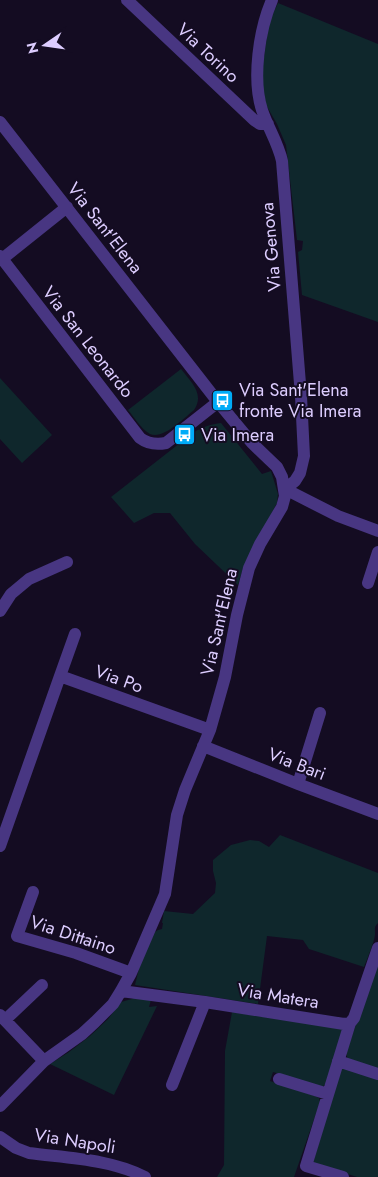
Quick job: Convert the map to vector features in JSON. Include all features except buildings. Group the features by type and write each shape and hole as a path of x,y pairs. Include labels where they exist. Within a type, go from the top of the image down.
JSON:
{"street":[{"name":"Via Torino","path":"127,0 254,120 260,124 268,124"},
{"name":"Via Genova","path":"272,0 262,29 258,53 260,96 262,110 282,161 304,456 300,474 285,489"},
{"name":"Via Sant'Elena","path":"0,122 218,402 252,443 277,467 285,489 282,507 260,544 249,568 237,615 225,677 210,730 185,790 177,815 165,894 131,973 113,1004 82,1034 44,1061 0,1106"},
{"path":"1,257 67,207"},
{"name":"Via San Leonardo","path":"1,257 140,438 153,444 166,443 218,402"},
{"path":"285,489 338,516 378,531"},
{"path":"368,583 378,552"},
{"path":"0,611 12,594 29,579 67,562"},
{"path":"0,846 75,634"},
{"name":"Via Po","path":"60,676 210,730"},
{"path":"298,784 320,713"},
{"name":"Via Bari","path":"203,746 378,814"},
{"name":"Via Dittaino","path":"32,892 17,936 76,953 131,973"},
{"path":"343,1177 306,1166 350,1023 354,1018 378,948"},
{"path":"42,985 2,1017 44,1061"},
{"name":"Via Matera","path":"121,991 344,1024 350,1023"},
{"path":"172,1085 205,1002"},
{"path":"338,1061 378,1074"},
{"path":"278,1078 328,1094"},
{"name":"Via Napoli","path":"0,1137 16,1148 29,1153 110,1164 133,1170 145,1177"}],"green space":[{"path":"278,3 378,44 378,322 302,295 298,252 302,250 303,241 297,240 286,145 266,105 263,88 263,64 269,22"},
{"path":"181,369 195,388 198,399 197,404 194,410 167,431 161,434 150,434 128,410"},
{"path":"0,378 52,435 22,463 0,439"},
{"path":"221,423 262,474 271,471 278,494 277,503 243,568 238,585 195,544 170,513 154,513 134,523 111,497 194,432 207,426"},
{"path":"280,835 378,873 378,923 375,927 374,941 364,967 309,949 303,940 267,936 258,1004 135,985 140,964 155,932 162,929 164,911 193,914 215,893 216,883 213,860 231,845 250,840 259,841 269,847"},
{"path":"378,961 378,1069 348,1060 346,1053"},
{"path":"135,998 151,1000 149,1007 157,1006 114,1095 50,1064 90,1036 108,1019 121,1002"},
{"path":"232,1012 343,1029 326,1084 322,1087 273,1072 270,1081 315,1096 319,1098 320,1102 294,1177 217,1177 224,1165 225,1051"},
{"path":"343,1068 378,1079 378,1177 357,1177 313,1163 340,1071"}],"place":[{"name":"Via Sant'Elena fronte Via Imera","path":"223,400"},
{"name":"Via Imera","path":"185,435"}]}
